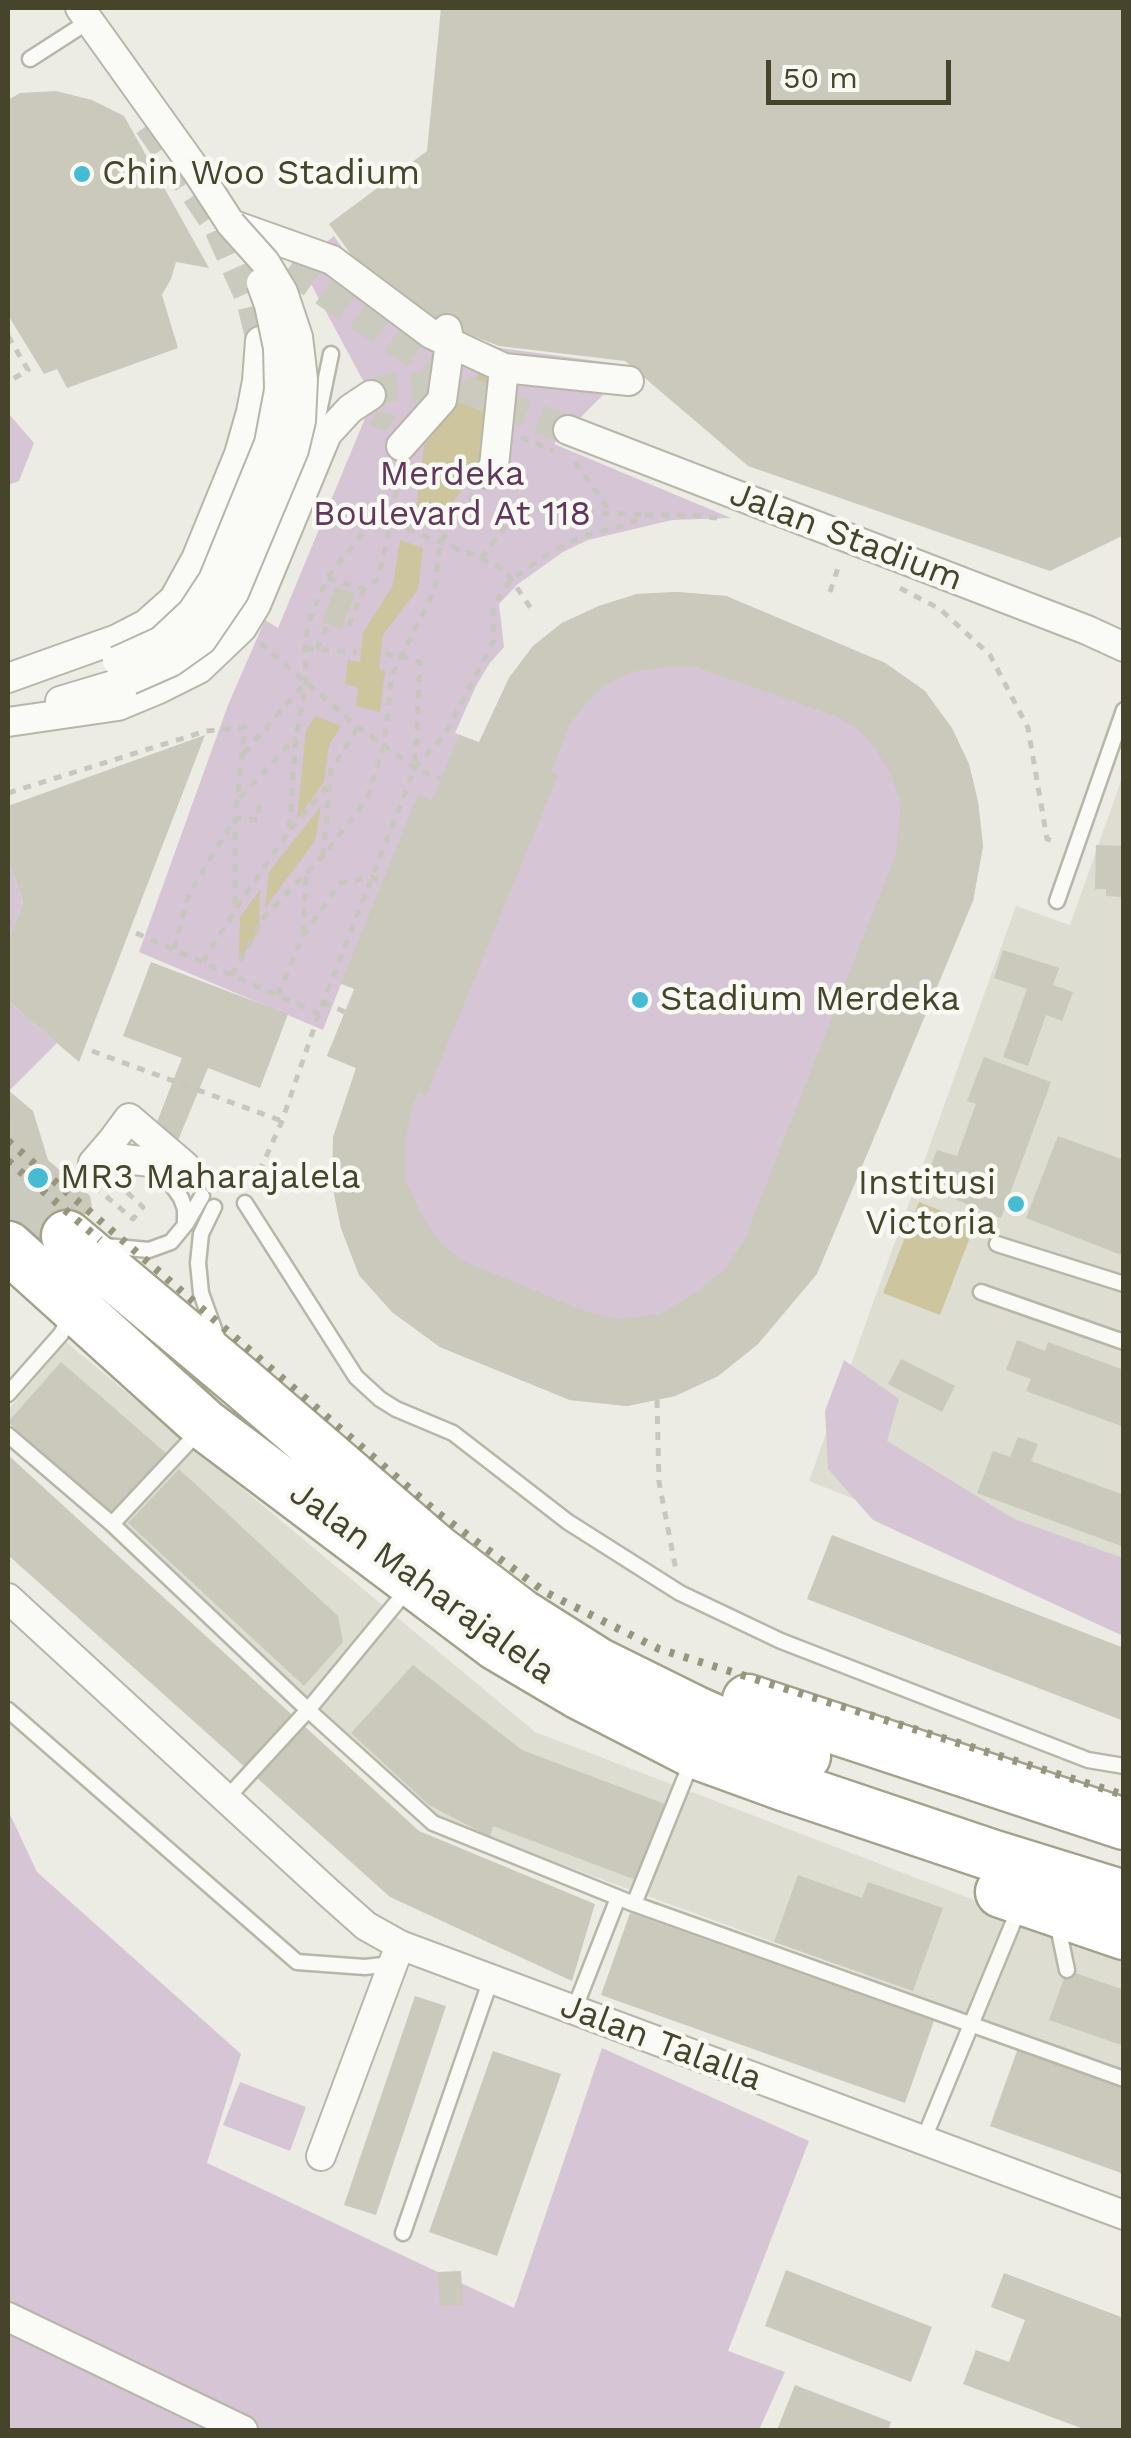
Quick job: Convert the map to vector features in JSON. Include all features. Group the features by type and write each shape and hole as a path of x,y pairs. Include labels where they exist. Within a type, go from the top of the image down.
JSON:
{"highway":[{"name":"Jalan Maharajalela","path":"71,1239 436,1550 520,1614 599,1664 748,1735 930,1801 1124,1860"},
{"name":"Jalan Maharajalela","path":"8,1247 205,1425 496,1645 580,1694 696,1753 994,1856 1124,1896"},
{"path":"599,1664 699,1684 1124,1824"},
{"path":"783,1785 832,1827 1124,1934"}],"street":[{"path":"8,681 171,662 202,640 234,594 294,450 301,421 303,378 298,337 284,292 266,262 230,224 82,11"},
{"path":"230,224 332,260 432,334 448,335 504,368 629,380"},
{"path":"398,437 442,400 448,335"},
{"path":"8,681 117,639 146,624 174,599 196,559 239,454 254,397 260,340"},
{"path":"488,474 505,430 504,368"},
{"path":"8,720 118,706 198,669 242,628 256,605 327,434 350,409 371,395"},
{"name":"Jalan Stadium","path":"563,441 1050,616 1124,647"},
{"path":"8,720 124,670"},
{"name":"Jalan Talalla","path":"8,1598 397,1955 491,1979 1124,2216"},
{"path":"321,2156 397,1955"},
{"path":"8,2317 243,2430"}],"lane":[{"path":"30,59 82,11"},
{"path":"308,478 314,428 332,354"},
{"path":"1058,900 1124,710"},
{"path":"172,1185 185,1209 184,1225"},
{"path":"71,1239 149,1250 171,1242 208,1202 198,1250 202,1294 216,1337 242,1383"},
{"path":"245,1203 356,1378 380,1400 453,1433 568,1522 680,1593 781,1641 1088,1760 1124,1766"},
{"path":"184,1225 202,1234"},
{"path":"997,1244 1124,1284"},
{"path":"981,1292 1124,1342"},
{"path":"8,1394 61,1334 74,1308"},
{"path":"112,1524 205,1425"},
{"path":"8,1435 112,1524 434,1823 634,1904 1124,2079"},
{"path":"226,1799 308,1710 414,1582"},
{"path":"8,1710 297,1962 365,1967 397,1955"},
{"path":"634,1904 696,1753"},
{"path":"574,2010 618,1898"},
{"path":"1039,1906 1067,1970"},
{"path":"922,2140 971,2025 1039,1906"},
{"path":"403,2233 491,1979"}],"path":[{"path":"8,336 28,370 8,382"},
{"path":"505,430 563,441"},
{"path":"349,625 364,590 378,579 392,523 398,437"},
{"path":"574,460 612,513"},
{"path":"232,975 264,916 323,856 367,800 384,746 392,675 435,590 440,543 488,474"},
{"path":"481,558 519,509 723,519"},
{"path":"289,831 296,737 306,682 308,624 327,578 376,517 393,514"},
{"path":"415,768 446,734 494,640 493,607 512,579 570,542 648,515"},
{"path":"392,523 505,570 532,610"},
{"path":"830,592 840,564"},
{"path":"327,578 364,590"},
{"path":"893,584 940,610 990,655 1028,728 1047,838 1076,847"},
{"path":"317,649 328,624"},
{"path":"242,628 358,727 415,768 440,779"},
{"path":"305,648 357,652"},
{"path":"245,1203 282,1121 323,1002 415,768 420,662 385,654"},
{"path":"242,755 306,682"},
{"path":"8,793 206,730 245,727 236,818 236,910"},
{"path":"323,856 331,770 358,727"},
{"path":"238,800 296,737"},
{"path":"203,962 289,831 330,783"},
{"path":"236,818 258,820 259,801"},
{"path":"174,949 189,894 236,818"},
{"path":"303,936 306,873"},
{"path":"278,995 303,936 340,884 372,876 383,883"},
{"path":"136,933 320,1014"},
{"path":"323,1002 345,1012"},
{"path":"92,1051 282,1121"},
{"path":"95,1168 133,1219 143,1206"},
{"path":"656,1400 659,1482 680,1593"}],"shaded area":[{"path":"479,374 488,378 477,472 432,528 415,519 424,446"},
{"path":"400,540 423,548 418,589 383,635 379,669 385,671 380,712 356,706 358,688 345,684 348,660 360,662 363,633 393,585"},
{"path":"315,716 341,726 329,745 324,782 297,819 306,731"},
{"name":"Institusi Victoria","path":"1123,775 1123,1607 809,1481 1016,906 1070,925"},
{"path":"321,806 315,841 265,908 269,872"},
{"path":"260,890 259,931 239,961 240,917"},
{"path":"919,1202 975,1224 940,1315 883,1293"},
{"path":"66,1342 535,1732 1123,1957 1123,2070 434,1818 8,1423 8,1410"}],"green space":[{"name":"Stadium Merdeka","path":"334,236 356,268 448,330 500,348 627,365 631,397 604,394 554,444 731,518 672,520 588,540 563,552 518,584 499,604 504,647 476,686 455,733 479,742 509,678 533,646 562,623 637,594 677,592 726,596 885,663 925,691 969,764 983,846 973,901 758,1344 718,1376 675,1396 627,1406 570,1400 440,1347 392,1312 359,1275 341,1228 332,1184 356,1068 327,1056 354,989 341,984 323,1030 139,952 228,705 265,620 278,628 373,399 297,258"},
{"path":"8,413 34,443 19,481 8,485"},
{"path":"8,859 23,902 8,944"},
{"path":"8,1001 57,1043 9,1091 8,1090"},
{"path":"844,1360 899,1399 887,1441 1014,1519 1123,1558 1123,1636 873,1520 828,1469 825,1411"},
{"path":"8,1810 37,1872 241,2054 207,2163 514,2308 602,2048 809,2141 728,2351 785,2372 759,2430 8,2430"},
{"path":"240,2082 306,2107 290,2151 223,2125"}],"building":[{"path":"441,8 1124,8 1124,535 1050,571 748,466 625,361 499,346 447,326 360,267 329,224 427,151"},
{"name":"Chin Woo Stadium","path":"56,91 92,100 124,116 209,268 176,262 162,295 178,348 67,388 57,369 44,374 8,315 8,100 20,93"},
{"path":"377,411 396,416 386,431 370,425"},
{"path":"335,587 355,594 342,629 322,622"},
{"path":"637,594 726,596 885,663 925,691 952,728 969,764 983,846 973,901 817,1274 758,1344 718,1376 675,1396 627,1406 570,1400 440,1347 392,1312 359,1275 341,1228 332,1184 333,1137 356,1068 327,1056 355,989 341,983 418,795 432,801 459,735 479,743 509,678 533,646 562,623","holes":["696,667 833,715 857,728 890,772 901,805 896,854 745,1239 725,1269 695,1293 660,1314 621,1319 587,1312 463,1261 438,1241 406,1182 405,1145 412,1107 418,1093 426,1096 558,775 551,772 570,724 606,684 632,672"]},
{"path":"205,735 79,1062 8,1001 8,944 23,902 8,859 8,806"},
{"path":"1096,845 1124,846 1122,897 1106,896 1106,889 1095,889"},
{"path":"1003,950 1059,968 1053,985 1073,992 1062,1021 1046,1015 1028,1066 1003,1057 1027,989 994,978"},
{"path":"151,962 288,1014 260,1088 208,1068 174,1150 153,1132 182,1058 123,1036"},
{"path":"984,1057 1051,1082 1001,1218 923,1186 937,1150 957,1156 976,1104 967,1101"},
{"name":"MR3 Maharajalela","path":"8,1090 33,1111 48,1160 90,1196 92,1207 67,1236 38,1243 8,1215"},
{"path":"1058,1136 1124,1160 1124,1256 1026,1218"},
{"path":"1017,1340 1045,1351 1048,1342 1124,1370 1124,1427 1026,1391 1031,1379 1006,1370"},
{"path":"901,1359 955,1386 942,1412 888,1384"},
{"path":"61,1362 166,1453 112,1514 8,1422"},
{"path":"1018,1437 1038,1444 1031,1461 1124,1495 1124,1547 977,1493 993,1451 1010,1457"},
{"path":"8,1455 419,1831 595,1904 572,1981 390,1897 8,1555"},
{"path":"179,1469 338,1616 343,1642 304,1686 128,1523"},
{"path":"832,1535 1124,1648 1124,1721 807,1599"},
{"path":"413,1665 522,1750 665,1804 636,1880 493,1826 490,1837 429,1805 351,1733"},
{"path":"798,1875 862,1898 868,1882 943,1908 913,1991 774,1942"},
{"path":"630,1913 934,2021 905,2103 601,1995"},
{"path":"1067,1970 1124,1990 1124,2046 1049,2020"},
{"path":"415,1996 446,2006 376,2215 344,2205"},
{"path":"1018,2048 1124,2086 1124,2174 990,2126"},
{"path":"493,2051 561,2074 497,2256 429,2232"},
{"path":"786,2270 932,2327 911,2382 765,2326"},
{"path":"461,2271 463,2305 440,2306 438,2272"},
{"path":"1004,2273 1124,2318 1124,2430 1086,2430 963,2384 976,2350 1009,2362 1025,2320 991,2307"},
{"path":"795,2385 891,2422 888,2430 777,2430"}],"tunnel":[{"path":"148,125 217,226 250,300 260,341"},
{"path":"253,246 468,391 568,430"},
{"path":"371,395 400,387 461,390"},
{"path":"8,1186 67,1236"}],"railway":[{"path":"8,1141 439,1514 545,1592 659,1649 1124,1795"},
{"path":"8,1161 100,1240"}],"place":[{"name":"Chin Woo Stadium","path":"82,174"},
{"name":"Stadium Merdeka","path":"640,1000"},
{"name":"MR3 Maharajalela","path":"38,1178"},
{"name":"Institusi Victoria","path":"1016,1204"}],"park label":[{"name":"Merdeka Boulevard At 118","path":"452,495"}]}
